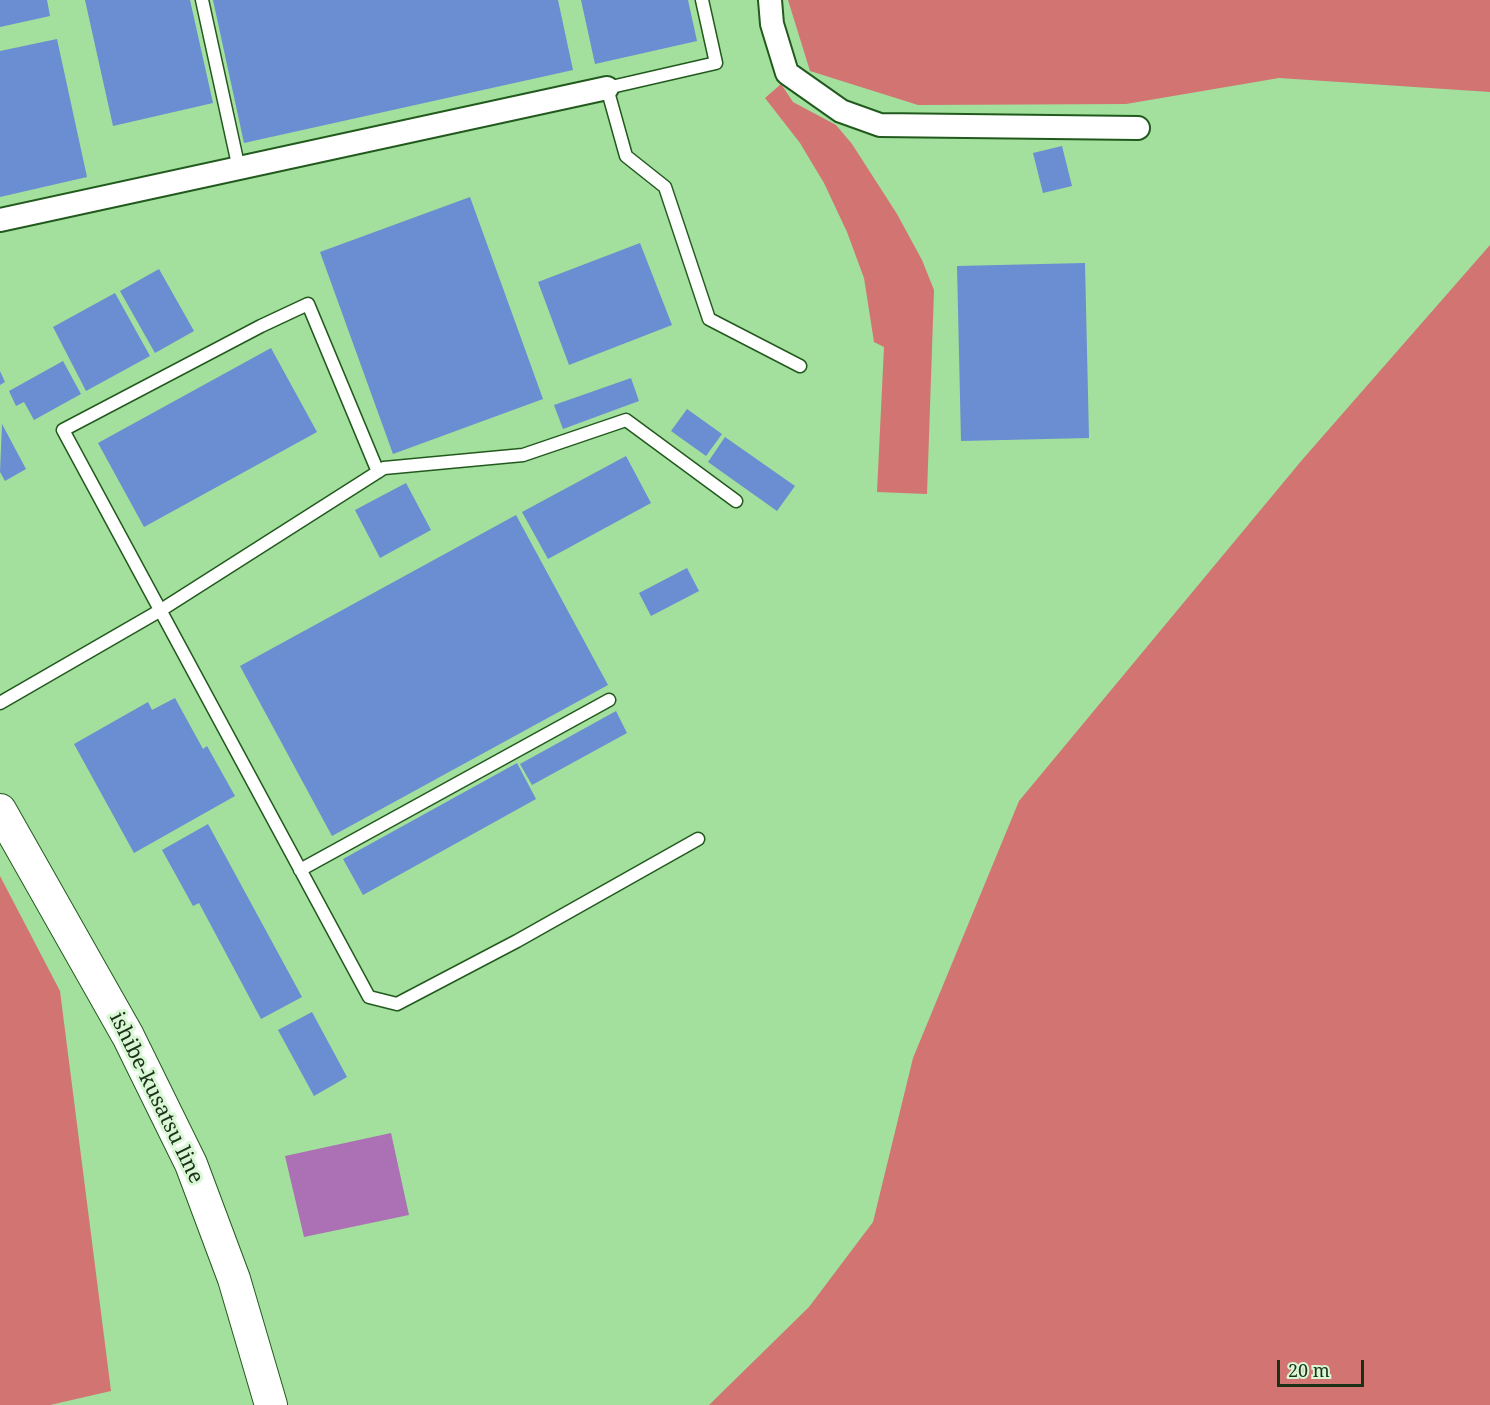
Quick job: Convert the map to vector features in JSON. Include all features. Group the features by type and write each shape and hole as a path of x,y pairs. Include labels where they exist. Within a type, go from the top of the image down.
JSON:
{"main road":[{"name":"ishibe-kusatsu line","path":"0,810 128,1036 191,1164 234,1279 271,1405"}],"street":[{"path":"770,0 772,24 787,73 841,111 880,125 1138,128"},
{"path":"0,220 607,88"}],"lane":[{"path":"202,0 239,169"},
{"path":"702,0 716,63 607,88 626,156 665,186 710,319 800,366"},
{"path":"378,472 308,304 261,326 63,430 369,997 397,1004 517,941 698,838"},
{"path":"0,703 160,610 384,468 523,455 626,420 736,501"},
{"path":"300,870 609,700"}],"shaded area":[{"path":"788,0 1490,0 1490,92 1279,78 1126,104 918,105 810,71"},
{"path":"781,84 793,102 836,125 852,144 897,214 922,260 934,290 927,494 877,492 884,347 874,342 864,278 847,232 824,183 800,143 765,98"},
{"path":"1490,245 1490,1405 709,1405 809,1307 873,1222 913,1058 1019,801 1302,460"},
{"path":"0,876 60,991 111,1391 50,1405 0,1405"},
{"path":"391,1133 409,1215 304,1237 285,1156"}],"building":[{"path":"0,0 47,0 50,16 0,27"},
{"path":"85,0 190,0 213,103 113,126"},
{"path":"213,0 558,0 573,70 244,143"},
{"path":"581,0 688,0 697,41 595,64"},
{"path":"57,39 87,177 0,197 0,51"},
{"path":"1062,146 1072,186 1043,193 1033,153"},
{"path":"470,197 543,399 393,454 320,252"},
{"path":"640,243 672,325 569,365 538,282"},
{"path":"1085,263 1089,438 961,441 957,266"},
{"path":"159,269 194,331 155,353 120,291"},
{"path":"115,293 150,356 86,391 53,327"},
{"path":"271,348 317,432 144,527 98,443"},
{"path":"63,361 81,394 34,420 24,402 16,406 9,391"},
{"path":"0,371 5,382 0,385"},
{"path":"631,378 639,401 563,429 554,405"},
{"path":"687,409 722,434 706,456 671,431"},
{"path":"2,424 26,469 5,481 0,472"},
{"path":"725,437 795,486 777,511 708,462"},
{"path":"626,456 651,503 548,559 522,512"},
{"path":"406,483 431,530 380,558 355,510"},
{"path":"516,515 608,685 332,836 240,666"},
{"path":"687,568 699,591 651,616 639,593"},
{"path":"175,698 203,749 207,746 235,796 134,853 74,744 148,702 152,710"},
{"path":"616,711 627,733 532,785 520,764"},
{"path":"517,763 536,799 363,895 343,859"},
{"path":"208,824 302,997 261,1019 199,903 193,906 162,850"},
{"path":"312,1012 347,1077 314,1096 278,1030"}]}
